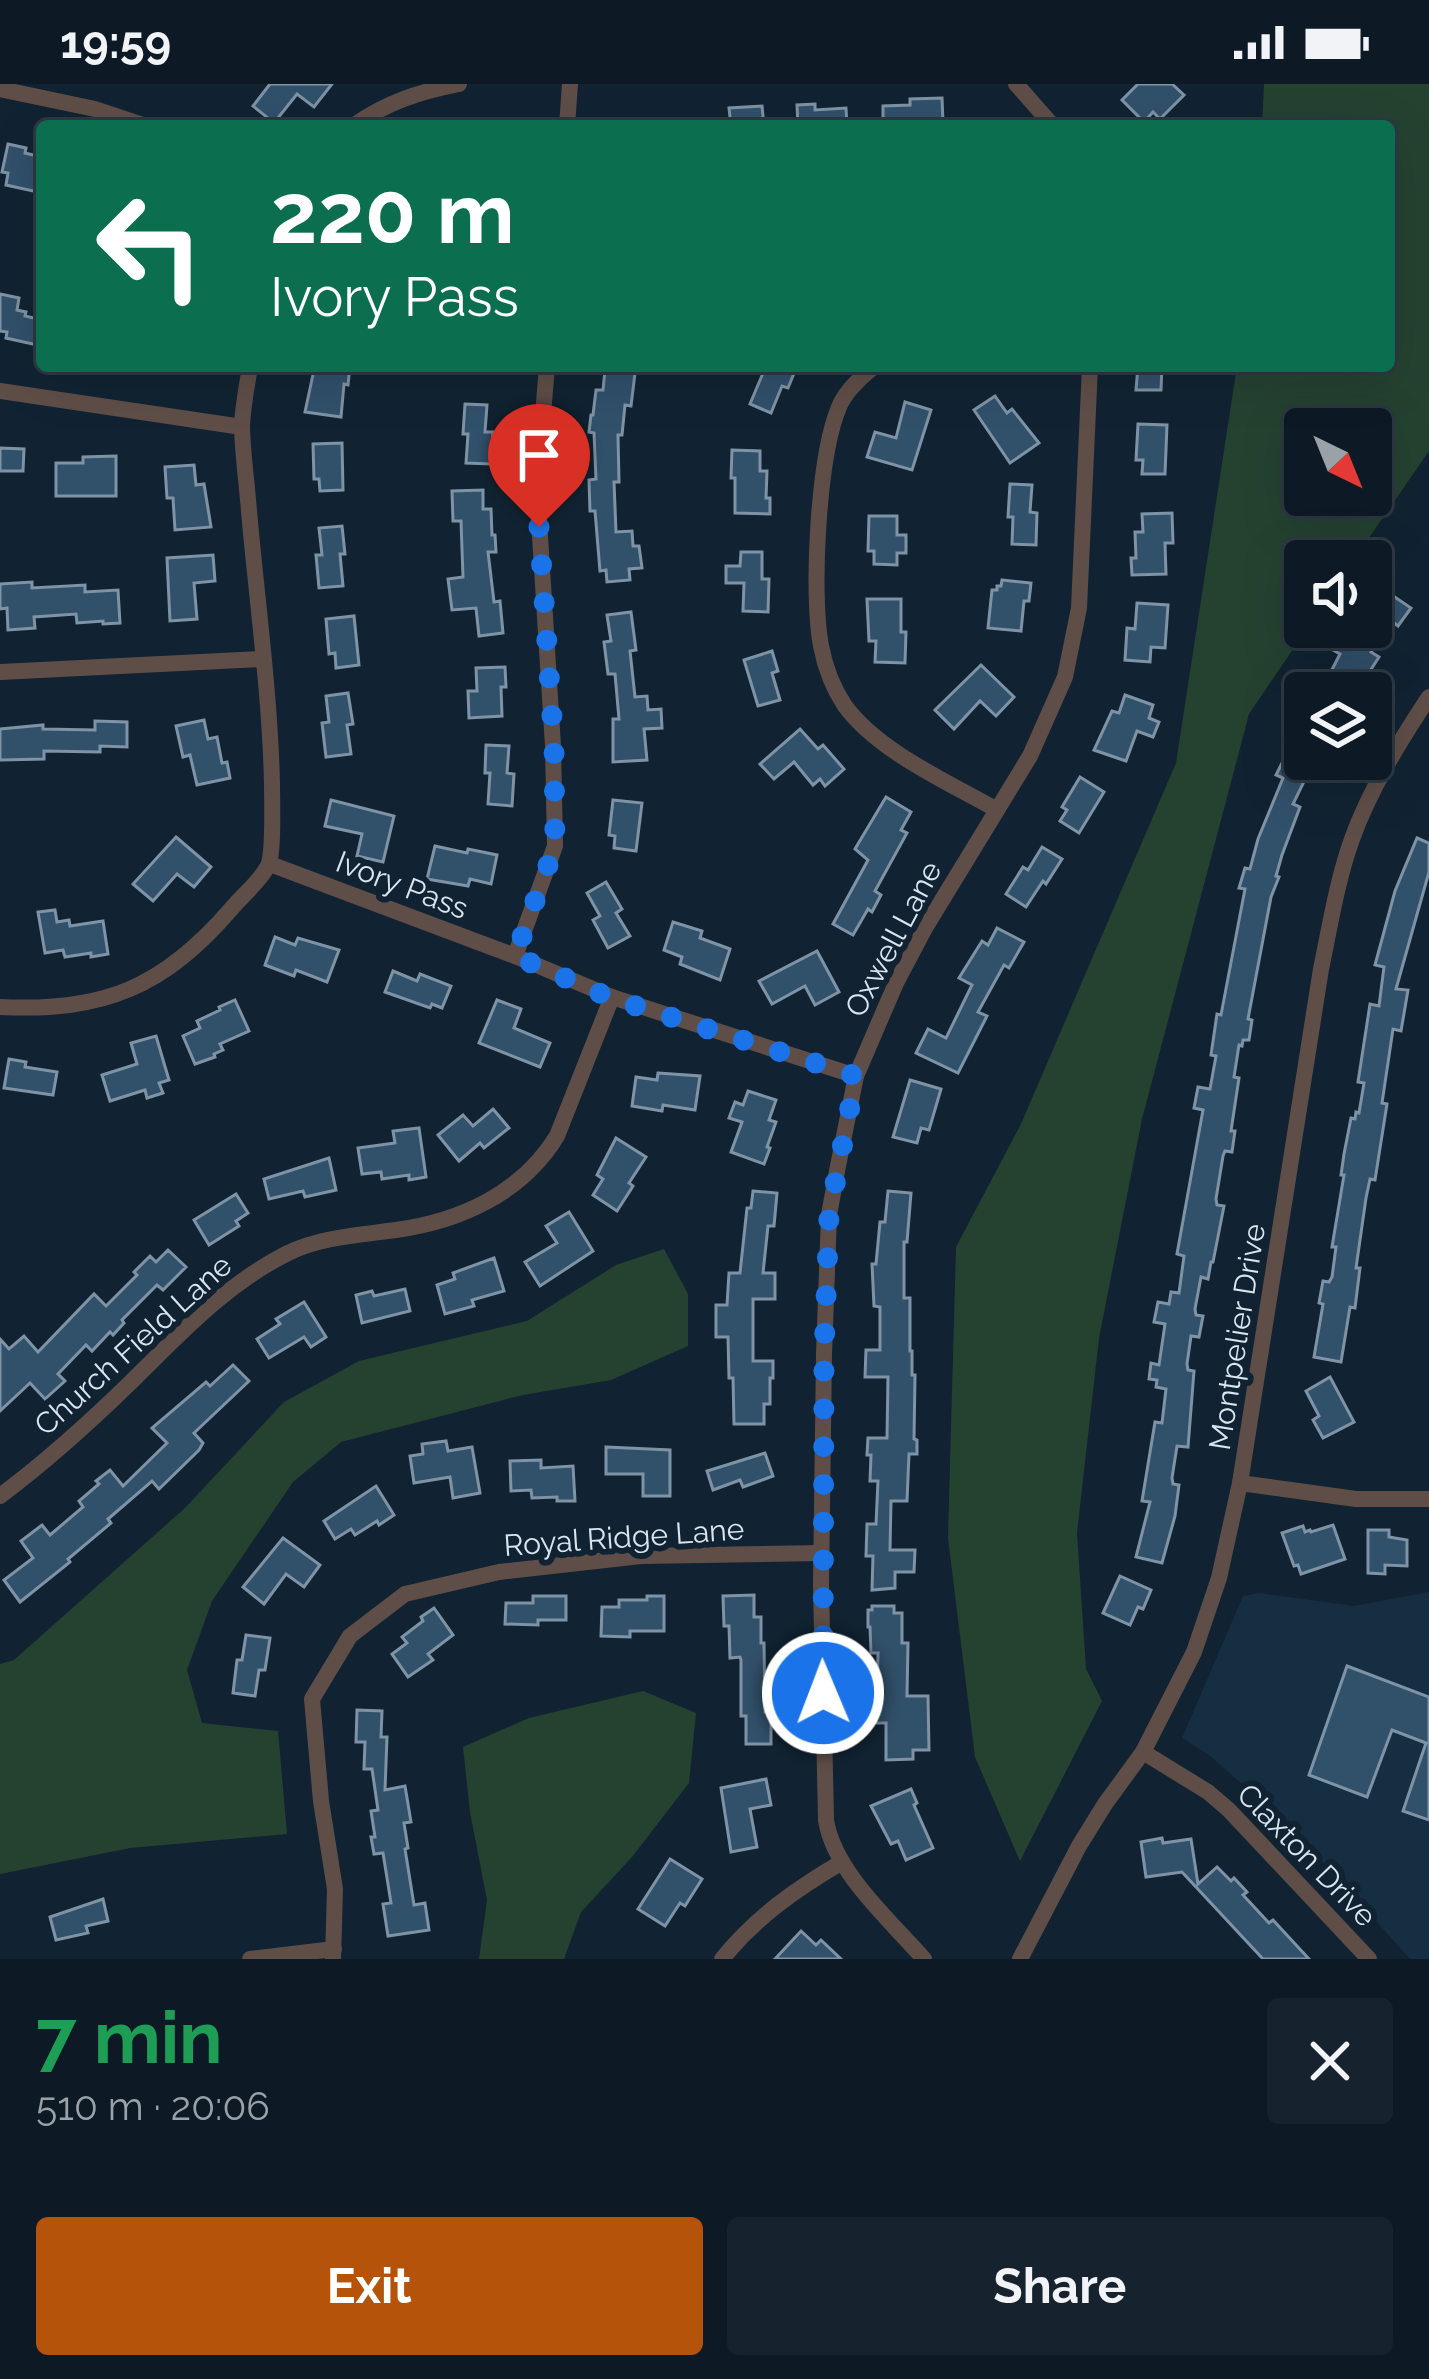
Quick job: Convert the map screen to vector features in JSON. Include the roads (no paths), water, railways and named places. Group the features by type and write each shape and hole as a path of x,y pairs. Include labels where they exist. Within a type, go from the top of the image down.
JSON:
{"street":[{"path":"363,120 419,92 459,84"},
{"path":"567,120 570,84"},
{"path":"1016,84 1048,120"},
{"path":"0,89 128,120"},
{"path":"0,1007 73,1006 142,984 196,946 270,864 269,700 242,427 249,372"},
{"path":"515,956 555,846 554,746 536,488 546,372"},
{"path":"868,372 840,403 825,464 817,598 828,675 844,704 883,741 997,810"},
{"name":"Oxwell Lane","path":"924,1959 842,1862 830,1839 824,1800 821,1552 829,1215 856,1076 896,983 1030,756 1065,677 1079,608 1090,372"},
{"path":"0,391 242,427"},
{"path":"0,672 262,659"},
{"name":"Montpelier Drive","path":"1020,1959 1079,1846 1142,1752 1194,1652 1219,1578 1240,1483 1321,969 1337,896 1352,839 1393,755 1429,697"},
{"name":"Ivory Pass","path":"270,864 515,956 611,998 856,1076"},
{"name":"Church Field Lane","path":"0,1496 56,1451 244,1277 295,1250 347,1236 444,1221 486,1203 527,1174 557,1136 611,998"},
{"path":"1240,1483 1356,1499 1429,1499"},
{"name":"Royal Ridge Lane","path":"333,1954 335,1889 320,1801 312,1700 350,1636 405,1594 499,1572 641,1556 821,1552"},
{"name":"Claxton Drive","path":"1142,1752 1229,1810 1369,1959"},
{"path":"722,1959 778,1902 842,1862"},
{"path":"250,1959 333,1954"}]}
